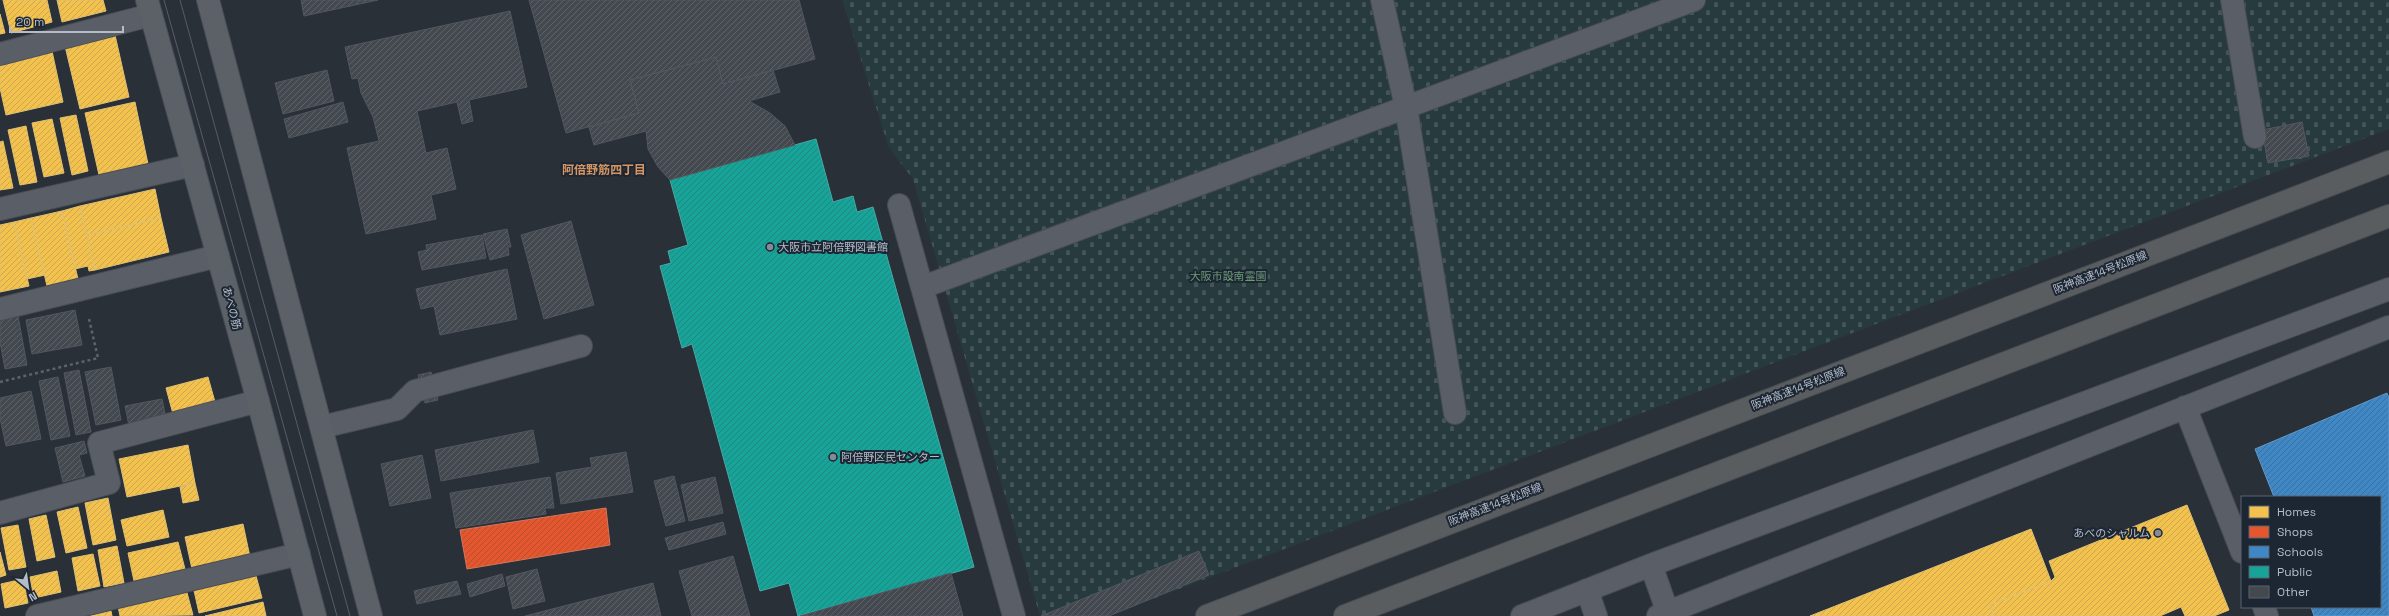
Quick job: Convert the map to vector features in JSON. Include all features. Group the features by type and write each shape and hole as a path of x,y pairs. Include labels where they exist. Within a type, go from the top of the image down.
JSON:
{"highway":[{"name":"阪神高速14号松原線","path":"1207,616 2389,162"},
{"path":"1345,616 2389,216"}],"main road":[{"path":"208,0 371,616"},
{"name":"あべの筋","path":"149,8 258,401 315,616"}],"street":[{"path":"1382,0 1406,107 1455,413"},
{"path":"923,287 1694,0"},
{"path":"2232,0 2255,136"},
{"path":"0,54 149,8"},
{"path":"0,209 193,165"},
{"path":"899,204 1014,616"},
{"path":"0,309 218,256"},
{"path":"1522,616 1651,565 2389,288"},
{"path":"1651,565 1665,615 2389,327"},
{"path":"322,427 397,409 415,391 581,346"},
{"path":"0,513 109,483 99,444 258,401"},
{"path":"2185,408 2241,549"},
{"path":"37,616 299,554"},
{"path":"1587,590 1596,616"}],"path":[{"path":"0,382 98,358 82,289"}],"green space":[{"name":"大阪市設南霊園","path":"842,0 2389,0 2389,129 1108,616 1040,616 913,179 889,148"}],"building: Homes":[{"path":"3,0 47,0 52,22 11,33"},
{"path":"57,0 103,0 106,11 62,22"},
{"path":"0,14 5,33 0,34"},
{"path":"115,35 129,97 80,109 65,46"},
{"path":"52,51 63,102 6,115 0,88 0,62"},
{"path":"135,102 148,164 99,175 85,113"},
{"path":"76,115 88,171 72,175 60,118"},
{"path":"52,119 64,173 44,177 32,123"},
{"path":"26,126 37,182 20,185 8,130"},
{"path":"3,141 13,188 0,190 0,142"},
{"path":"155,189 161,218 87,235 80,206"},
{"path":"80,206 95,270 89,271 88,266 75,269 62,211"},
{"path":"62,211 78,279 47,286 31,218"},
{"path":"31,218 45,275 27,279 14,222"},
{"path":"161,218 169,252 95,270 87,235"},
{"path":"14,222 29,286 0,292 0,225"},
{"path":"208,377 215,402 173,414 166,388"},
{"path":"188,445 195,483 127,497 119,459"},
{"path":"195,483 199,500 183,503 180,487"},
{"path":"108,498 116,540 93,545 85,503"},
{"name":"あべのシャルム","path":"2187,505 2229,610 2214,616 2185,616 2181,607 2160,616 1995,616 1990,605 2051,581 2055,577 2049,561"},
{"path":"78,507 87,548 66,553 57,512"},
{"path":"163,510 169,537 127,546 121,520"},
{"path":"46,515 55,557 37,561 29,519"},
{"path":"243,524 250,557 192,569 185,537"},
{"path":"18,525 26,567 9,570 1,528"},
{"path":"2031,529 2051,581 1990,605 1995,616 1810,616"},
{"path":"178,542 185,569 134,581 128,553"},
{"path":"117,546 124,583 104,587 98,550"},
{"path":"0,552 6,575 0,577"},
{"path":"93,554 100,586 78,591 72,558"},
{"path":"57,571 61,592 34,598 30,577"},
{"path":"255,572 262,598 199,613 193,586"},
{"path":"23,579 28,603 5,608 1,584"},
{"path":"186,589 193,615 120,616 118,606"},
{"path":"263,602 266,616 205,616"},
{"path":"111,611 112,616 90,616"}],"building: Shops":[{"path":"606,508 610,545 467,569 460,530"}],"building: Schools":[{"path":"2387,393 2389,398 2389,616 2314,616 2311,608 2381,608 2381,496 2274,496 2255,449"}],"building: Public":[{"name":"阿倍野区民センター","path":"816,139 833,202 853,196 857,212 873,207 974,567 798,616 789,583 760,591 692,344 682,348 660,266 671,263 668,251 688,245 670,180"}],"building: Other":[{"path":"301,0 378,0 304,16"},
{"path":"529,0 799,0 815,59 723,84 716,57 630,80 639,113 566,133"},
{"path":"510,11 527,87 469,100 473,121 462,124 457,102 417,111 426,153 447,148 456,189 431,195 436,219 366,234 347,148 379,141 373,117 361,93 358,78 352,79 345,47"},
{"path":"716,57 723,84 773,70 780,92 749,101 770,113 785,126 795,145 670,180 658,167 648,149 646,131 594,145 589,127 639,113 630,80"},
{"path":"327,70 334,101 283,114 275,83"},
{"path":"343,102 348,122 289,138 284,119"},
{"path":"2302,122 2309,156 2268,163 2262,130"},
{"path":"571,221 594,305 544,319 521,235"},
{"path":"507,229 511,247 508,247 509,255 490,260 483,234"},
{"path":"482,235 486,258 422,270 418,252 427,250 426,245"},
{"path":"507,269 517,319 440,335 434,306 421,309 416,289"},
{"path":"75,310 82,345 32,354 26,320"},
{"path":"18,316 27,365 5,369 0,342 0,320"},
{"path":"111,367 121,420 96,425 85,372"},
{"path":"79,370 91,432 76,435 64,373"},
{"path":"431,372 438,400 425,403 418,375"},
{"path":"58,377 70,436 51,440 39,381"},
{"path":"31,391 41,439 6,446 0,418 0,398"},
{"path":"162,399 166,418 129,426 125,406"},
{"path":"533,430 539,462 441,481 435,450"},
{"path":"84,441 87,453 79,455 85,476 63,482 55,448"},
{"path":"626,452 633,492 561,504 556,473 592,467 590,458"},
{"path":"422,455 431,498 390,506 381,464"},
{"path":"674,476 685,521 666,526 654,481"},
{"path":"550,477 554,508 545,508 546,514 456,528 450,493"},
{"path":"715,477 723,513 689,521 681,485"},
{"path":"723,522 726,534 669,550 665,538"},
{"path":"1199,551 1209,575 1109,616 1041,616"},
{"path":"733,556 750,616 692,616 679,571"},
{"path":"537,569 545,601 513,609 506,577"},
{"path":"951,573 963,616 800,616"},
{"path":"502,574 505,586 470,597 467,584"},
{"path":"457,581 461,594 417,604 414,591"},
{"path":"653,583 661,616 525,616"}],"tram line":[{"path":"164,0 337,616"},
{"path":"180,0 350,616"}],"place":[{"name":"大阪市立阿倍野図書館","path":"770,247"},
{"name":"阿倍野区民センター","path":"833,457"},
{"name":"あべのシャルム","path":"2158,533"}],"district":[{"name":"阿倍野筋四丁目","path":"604,170"}]}
